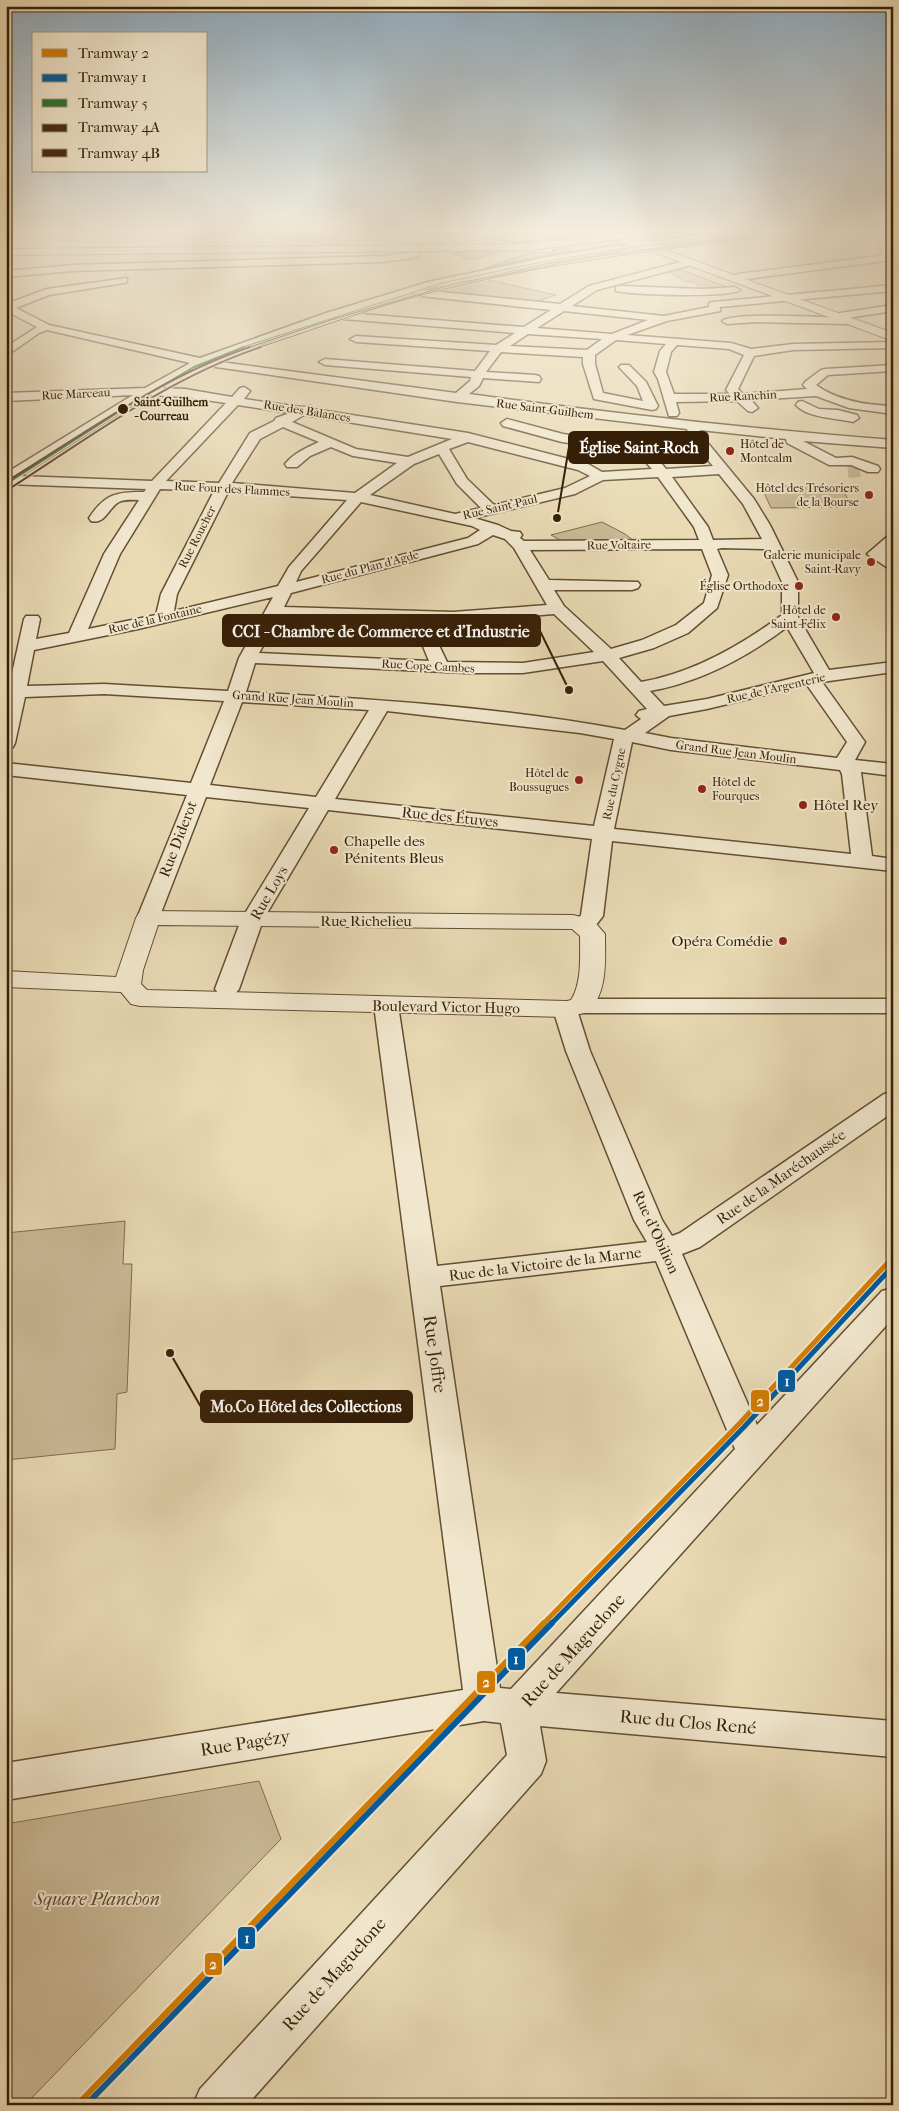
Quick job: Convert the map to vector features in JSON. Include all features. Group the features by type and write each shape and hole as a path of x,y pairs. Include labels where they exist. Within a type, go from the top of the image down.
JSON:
{"street":[{"path":"36,327 40,329"},
{"path":"6,480 196,361 296,327"},
{"path":"300,376 325,362 348,345 389,327"},
{"path":"489,327 674,342 731,343 750,353 793,346 893,345"},
{"path":"457,398 477,378 495,353 532,327"},
{"path":"348,345 589,359 618,336 641,327"},
{"path":"728,327 731,343"},
{"path":"767,327 793,346"},
{"path":"873,327 891,332"},
{"path":"16,330 40,329"},
{"path":"6,353 40,329"},
{"name":"Rue Saint-Guilhem","path":"40,329 196,361 264,372 622,418 781,435 893,444"},
{"path":"674,342 666,351 660,372 671,402 674,423"},
{"path":"750,353 732,390 752,408"},
{"name":"Rue Ranchin","path":"589,359 598,396 628,403 652,406 671,402 817,392"},
{"path":"325,362 533,384"},
{"path":"640,366 625,367 642,385 652,406"},
{"path":"893,368 826,372 810,385 817,392 870,410 893,410"},
{"path":"76,637 112,554 152,490 234,399 264,372"},
{"name":"Rue Roucher","path":"164,618 169,594 223,487 255,436 280,421 365,385"},
{"name":"Rue Marceau","path":"6,397 146,391"},
{"name":"Rue des Balances","path":"146,391 185,393 234,399 466,437 584,467 600,476"},
{"path":"802,405 816,412 838,414 849,418 893,420"},
{"name":"Rue Diderot","path":"128,985 130,970 148,918 197,789 236,695 248,658 274,612 294,570 358,497 409,461 466,437 546,409"},
{"path":"598,442 622,418"},
{"path":"280,421 353,452 409,461"},
{"name":"Rue Cope Cambes","path":"248,658 523,668 607,656 648,644 682,630 711,604 720,575 717,544 701,526 664,474 646,454 630,446 562,438 507,423"},
{"path":"692,425 696,437 749,502 763,525 790,582 790,617 818,678 856,742 844,760 852,774 862,861"},
{"path":"781,435 833,468"},
{"path":"292,464 305,452 332,442"},
{"path":"442,448 462,481 490,509"},
{"path":"833,468 852,461 874,469"},
{"path":"814,463 848,472"},
{"path":"600,476 722,470"},
{"name":"Rue Saint-Paul","path":"456,518 570,491 600,476"},
{"name":"Rue Four des Flammes","path":"6,480 152,490 223,487 358,497 456,518 493,528 515,539"},
{"path":"96,518 105,505 117,496 152,490"},
{"name":"Rue du Plan d'Agde","path":"283,590 457,545 479,538 493,528"},
{"path":"515,539 542,586 558,609 607,656 661,714 628,736"},
{"name":"Rue Voltaire","path":"515,539 772,544"},
{"path":"886,559 893,539"},
{"path":"542,586 632,586"},
{"name":"Rue de la Fontaine","path":"26,646 164,618 283,590"},
{"path":"274,612 453,617 558,609"},
{"path":"637,688 675,680 696,672 743,649 790,617"},
{"path":"6,743 11,692 26,646 32,620"},
{"path":"428,639 440,666"},
{"name":"Rue de l'Argenterie","path":"661,714 818,678 893,668"},
{"name":"Grand Rue Jean Moulin","path":"11,692 104,689 236,695 381,705 580,727 671,744 893,770"},
{"name":"Rue Loys","path":"227,989 252,920 381,705"},
{"name":"Grand Rue Jean Moulin","path":"580,727 616,719 661,714"},
{"name":"Rue du Cygne","path":"584,925 592,916 603,833 623,740 628,736"},
{"name":"Rue des Étuves","path":"6,769 893,865"},
{"name":"Rue Richelieu","path":"148,918 573,922 584,925"},
{"path":"572,1008 587,998 590,985 593,934 584,925"},
{"path":"6,979 128,985"},
{"name":"Boulevard Victor Hugo","path":"128,985 140,998 386,1005 572,1008 893,1006"},
{"name":"Rue Joffre","path":"386,1005 424,1278 501,1706"},
{"name":"Rue d'Obilion","path":"572,1008 578,1051 648,1220 666,1250 753,1453"},
{"name":"Rue de la Maréchaussée","path":"666,1250 690,1240 893,1100"},
{"name":"Rue de la Victoire de la Marne","path":"424,1278 666,1250"},
{"name":"Rue de Maguelone","path":"216,2105 527,1761 501,1706 753,1453 893,1299"},
{"name":"Rue du Clos René","path":"501,1706 893,1739"},
{"name":"Rue Pagézy","path":"6,1782 501,1706"}],"green space":[{"path":"761,486 840,486 853,507 771,508"},
{"path":"602,522 625,534 639,545 571,546 551,535"},
{"path":"125,1221 123,1264 132,1264 127,1392 117,1394 115,1449 6,1460 6,1233"},
{"name":"Square Planchon","path":"259,1781 281,1839 25,2105 6,2105 6,1824"}],"tunnel":[{"path":"848,472 866,470"}],"tram line":[{"name":"5","path":"6,484 128,406 194,367 235,350 305,327"},
{"name":"4B","path":"9,480 179,376 221,357 312,327"},
{"name":"4A","path":"9,489 125,414 196,373 239,354 323,327"},
{"name":"2","path":"77,2105 481,1687 740,1423 893,1257"},
{"name":"1","path":"86,2105 485,1691 744,1427 893,1266"}],"place":[{"name":"Saint-Guilhem - Courreau","path":"123,409"},
{"name":"Hôtel de Montcalm","path":"730,451"},
{"name":"Hôtel des Trésoriers de la Bourse","path":"869,495"},
{"name":"Église Saint-Roch","path":"557,518"},
{"name":"Galerie municipale Saint-Ravy","path":"871,562"},
{"name":"Église Orthodoxe","path":"799,586"},
{"name":"Hôtel de Saint-Félix","path":"836,617"},
{"name":"CCI - Chambre de Commerce et d'Industrie","path":"569,690"},
{"name":"Hôtel de Boussugues","path":"579,780"},
{"name":"Hôtel de Fourques","path":"702,789"},
{"name":"Hôtel Rey","path":"803,805"},
{"name":"Chapelle des Pénitents Bleus","path":"334,850"},
{"name":"Opéra Comédie","path":"783,941"},
{"name":"Mo.Co Hôtel des Collections","path":"170,1353"}]}
